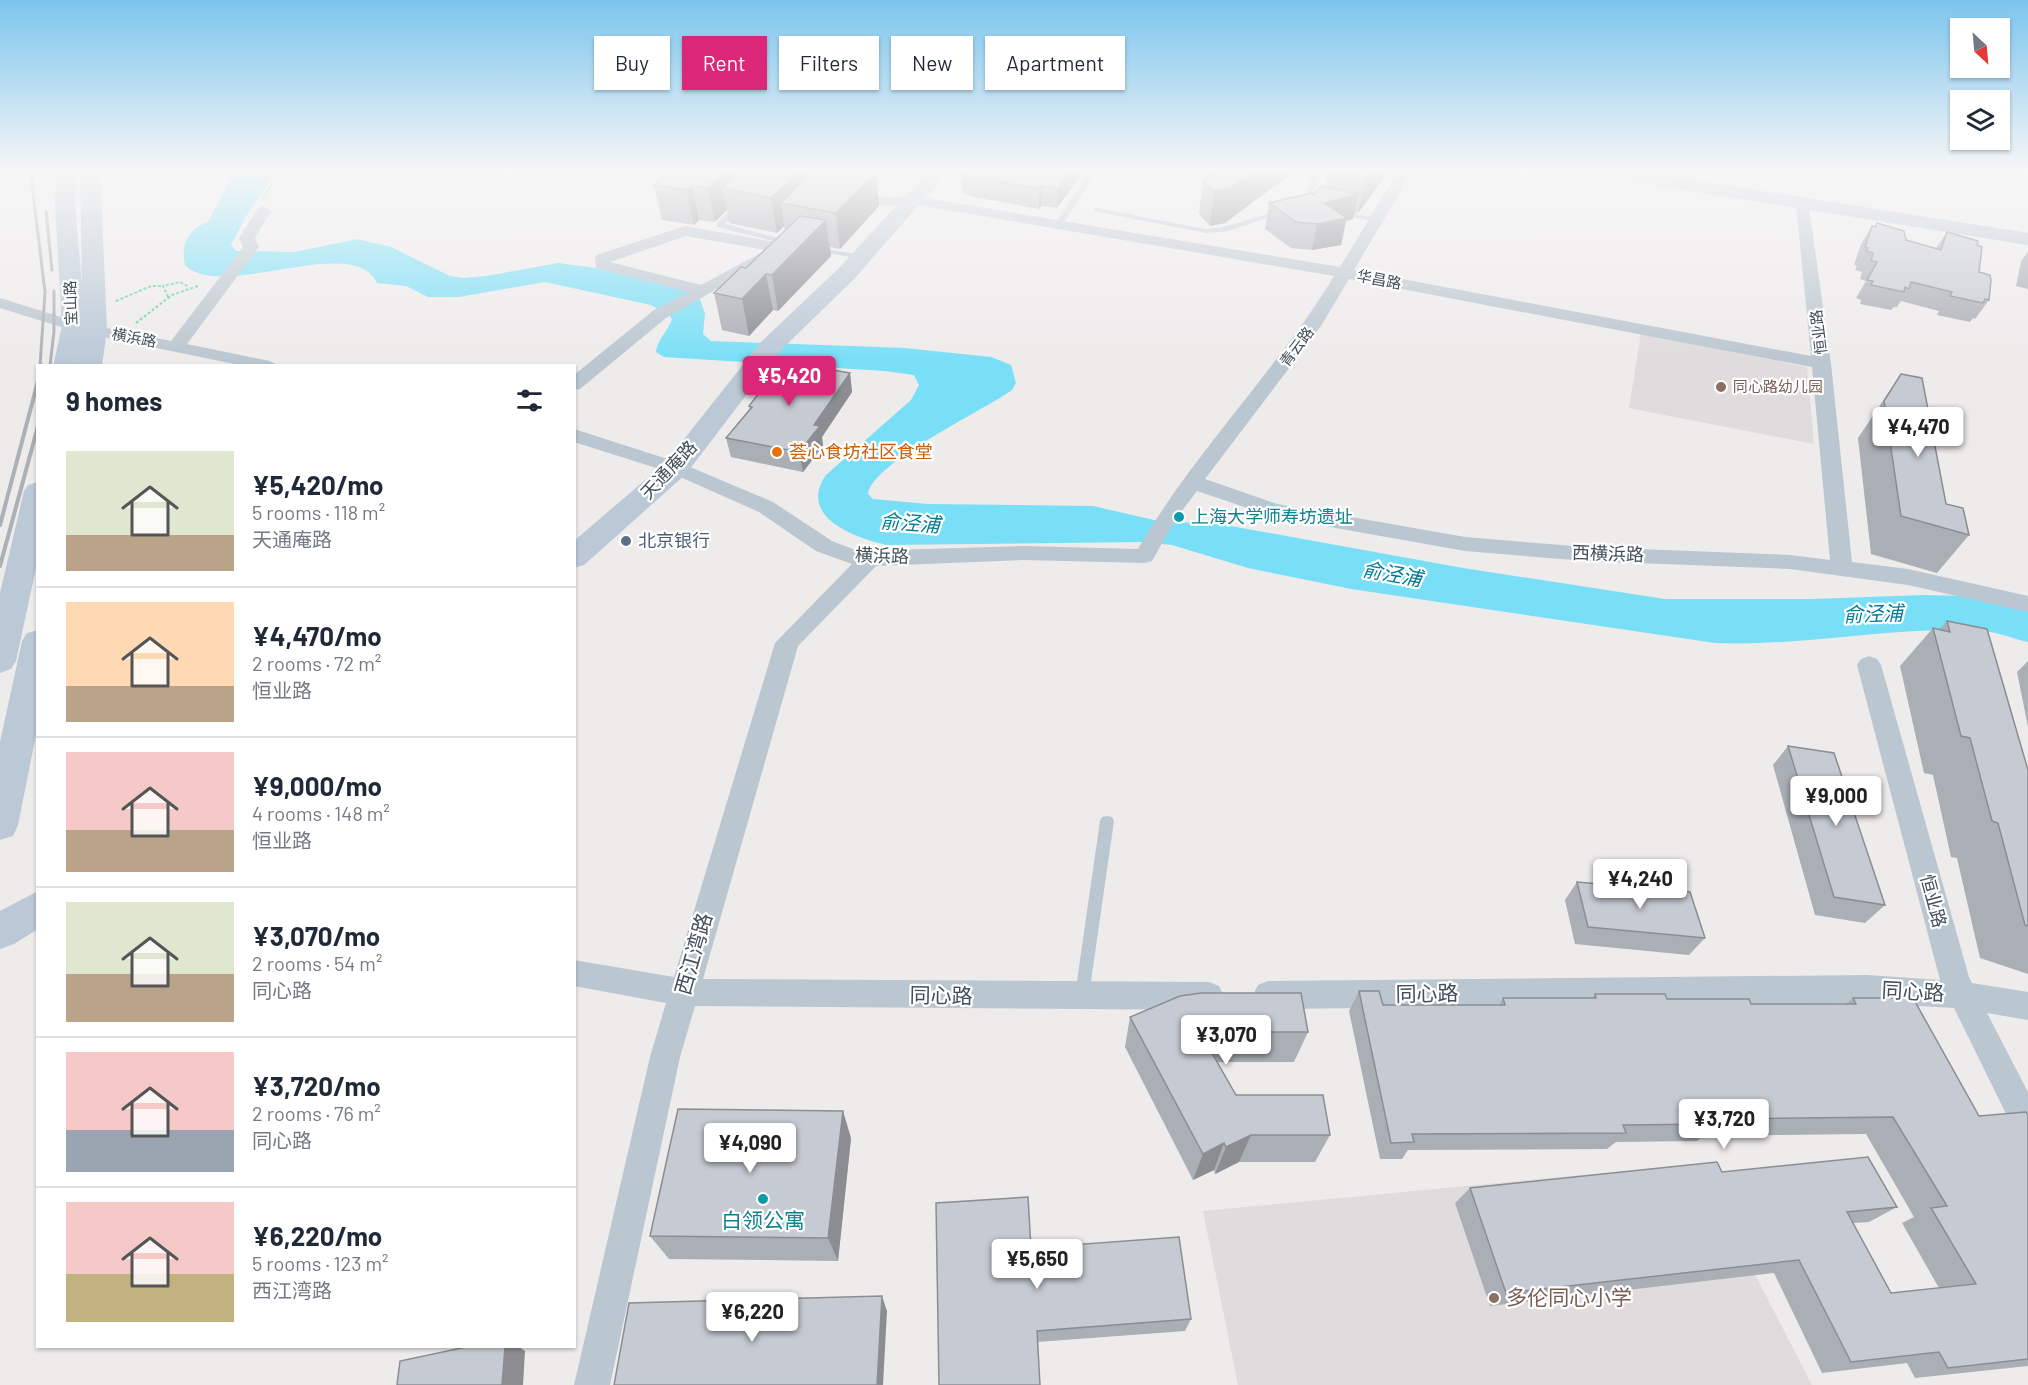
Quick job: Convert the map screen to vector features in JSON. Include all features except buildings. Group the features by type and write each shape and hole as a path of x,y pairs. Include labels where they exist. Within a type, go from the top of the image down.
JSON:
{"main road":[{"name":"宝山路","path":"66,364 88,322 70,233"},
{"name":"宝山路","path":"89,233 90,364"},
{"path":"862,257 883,233"},
{"path":"1988,233 2028,239"},
{"name":"天通庵路","path":"576,556 676,468 770,347 862,257"},
{"path":"0,661 36,500"},
{"path":"0,825 36,651"},
{"path":"0,932 36,909"}],"street":[{"path":"176,346 251,247 247,238 250,233"},
{"path":"680,233 603,258 602,266 698,291"},
{"path":"576,383 660,314 698,291 781,248 694,233"},
{"name":"华昌路","path":"1109,233 1344,273 1822,364"},
{"name":"青云路","path":"1146,553 1168,514 1298,345 1368,233"},
{"name":"恒业路","path":"1806,233 1842,568"},
{"name":"横浜路","path":"0,303 88,322 121,335 261,364"},
{"name":"横浜路","path":"576,436 676,468 766,507 824,546 841,554 870,559 1024,553 1146,553"},
{"name":"西横浜路","path":"1192,482 1274,510 1465,544 1523,550 1790,562 1908,577 2028,604"},
{"name":"西江湾路","path":"592,1385 665,1057 787,643 870,559"},
{"name":"恒业路","path":"1869,665 1950,965 1961,994 2028,1125"},
{"name":"同心路","path":"576,973 683,992 1082,997 1867,989 1961,994 2028,1006"}],"lane":[{"path":"747,233 795,245"},
{"path":"777,241 784,233"},
{"path":"806,247 862,257"},
{"path":"1082,997 1107,821"}],"path":[{"path":"88,322 151,286 180,282 190,287"},
{"path":"121,335 168,297 190,287 222,283"},
{"path":"163,286 168,297"}],"shaded area":[{"name":"同心路幼儿园","path":"1641,333 1807,367 1814,444 1629,408"},
{"name":"多伦同心小学","path":"1698,1164 1812,1385 1238,1385 1203,1211"}],"water":[{"name":"俞泾浦","path":"191,233 237,233 231,245 236,251 295,252 357,239 391,247 450,276 464,278 558,263 596,268 684,289 699,297 705,313 703,334 711,341 905,348 991,357 1011,365 1016,383 1012,390 931,438 889,467 874,481 868,494 873,499 928,504 1093,506 1154,520 1182,523 1203,521 1463,568 1665,599 1966,596 2028,611 2028,642 1989,632 1950,630 1782,642 1715,643 1351,589 1248,568 1172,545 1144,542 887,545 860,537 834,523 824,514 819,503 819,490 826,475 911,400 919,385 914,375 885,371 664,357 656,352 658,343 672,319 669,315 651,305 545,282 459,297 428,297 406,286 377,283 364,269 342,264 315,265 227,276 202,274 185,265 185,244"}],"railway":[{"path":"38,233 45,292 40,364"},
{"path":"48,233 52,270"},
{"path":"50,364 54,331 54,291"},
{"path":"0,525 36,389"},
{"path":"0,566 36,433"}],"place":[{"name":"同心路幼儿园","path":"1721,387"},
{"name":"荟心食坊社区食堂","path":"777,452"},
{"name":"上海大学师寿坊遗址","path":"1179,517"},
{"name":"北京银行","path":"626,541"},
{"name":"白领公寓","path":"763,1199"},
{"name":"多伦同心小学","path":"1494,1298"}]}
